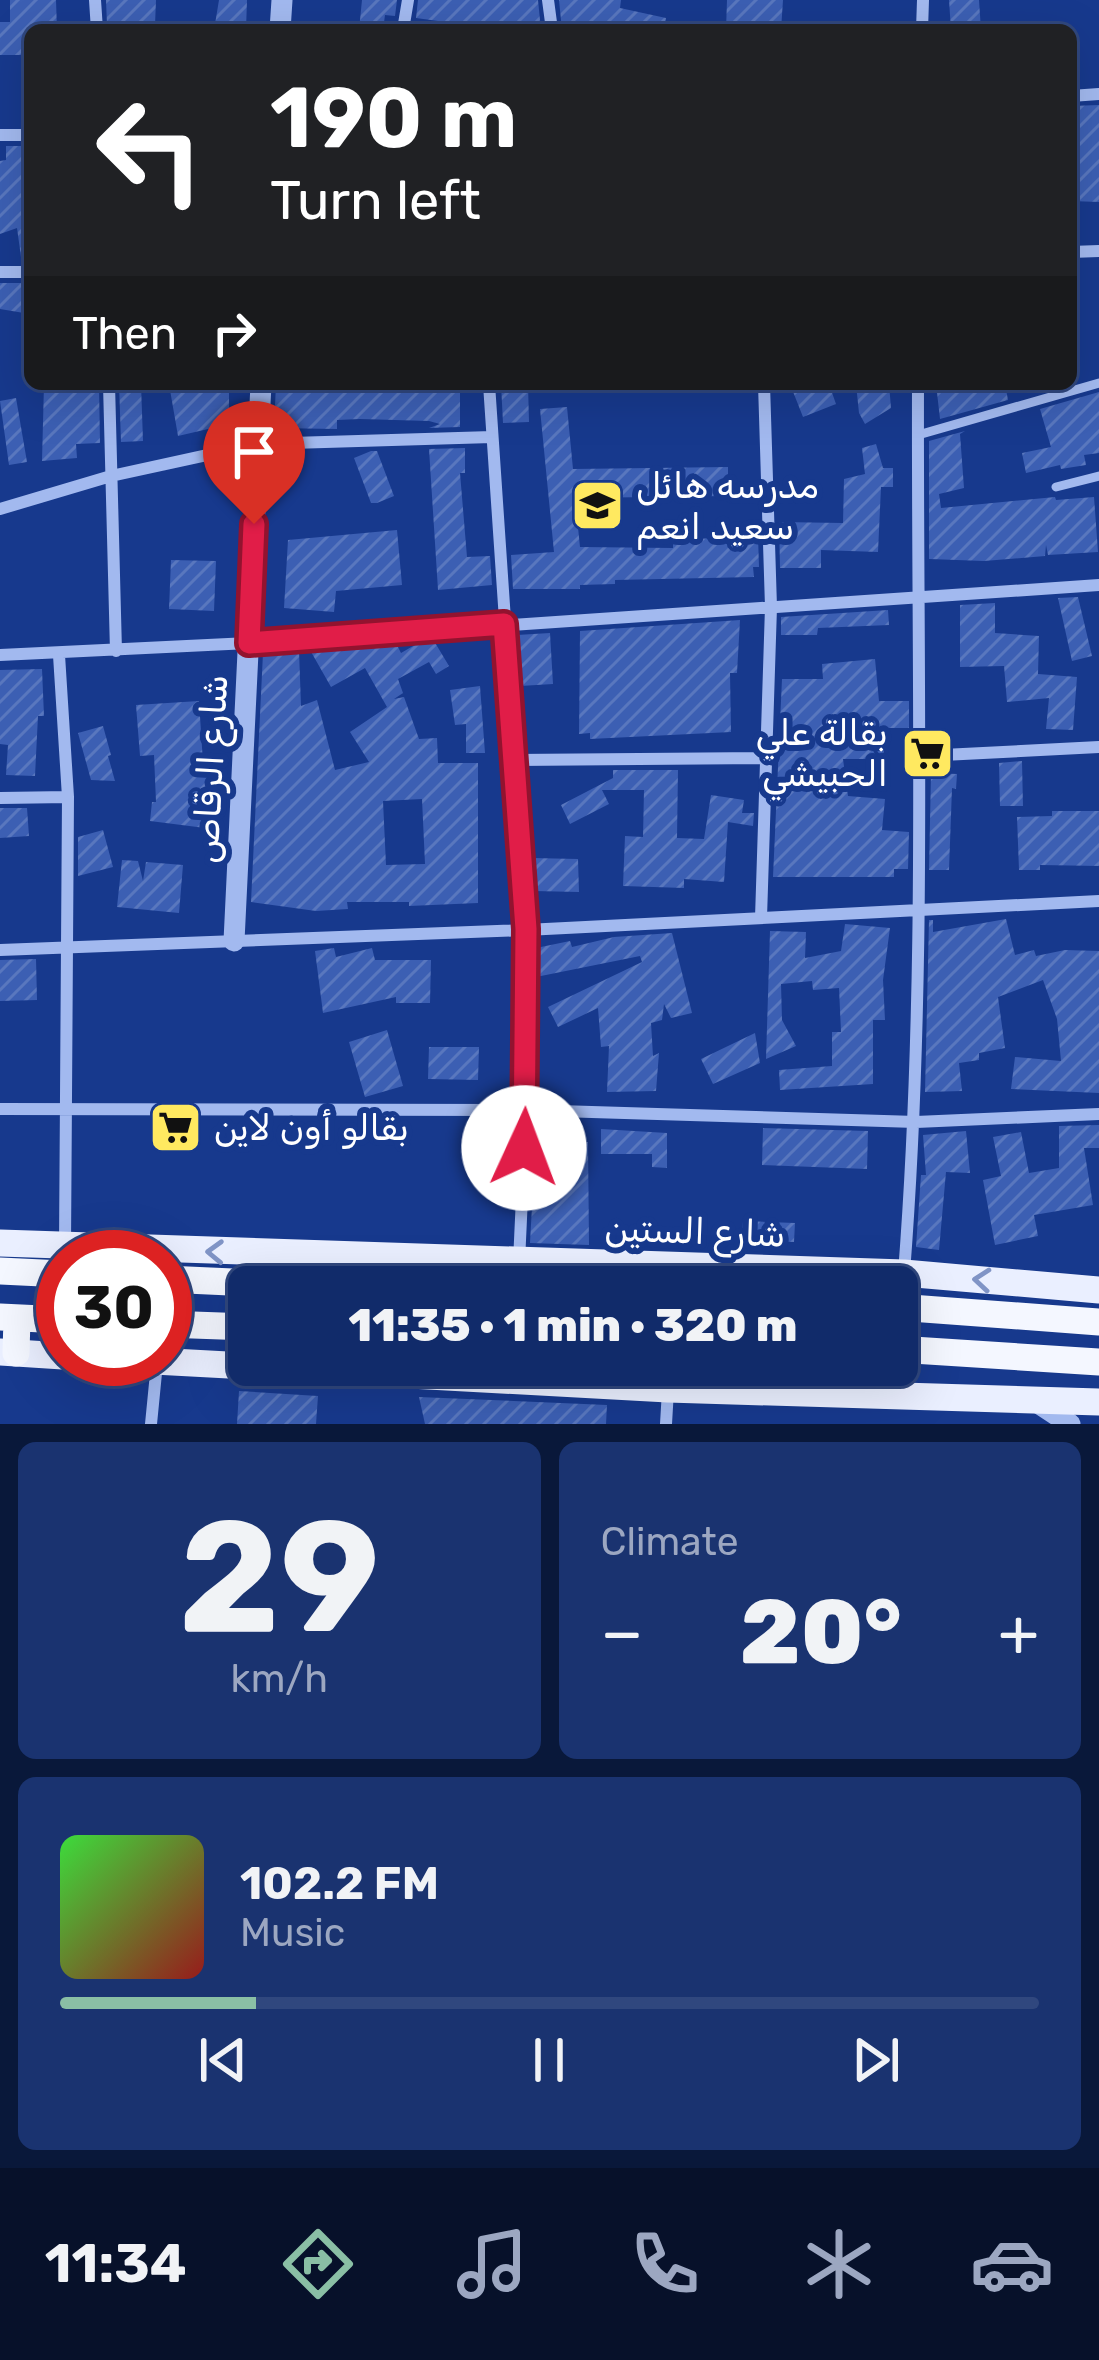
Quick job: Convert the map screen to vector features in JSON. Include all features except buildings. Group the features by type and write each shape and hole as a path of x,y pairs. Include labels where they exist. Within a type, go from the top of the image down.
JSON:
{"highway":[{"path":"303,1266 304,1256"},
{"name":"شارع الستين","path":"0,1271 36,1265"},
{"path":"192,1280 228,1282"},
{"path":"918,1308 1099,1322"},
{"path":"8,1353 9,1318"},
{"path":"192,1325 228,1326"},
{"path":"918,1350 1099,1362"}],"main road":[{"name":"شارع الستين","path":"0,1243 36,1253"},
{"name":"شارع الستين","path":"192,1258 304,1256 647,1266"},
{"name":"شارع الستين","path":"918,1275 1099,1290"},
{"path":"192,1363 668,1389 1099,1402"}],"street":[{"path":"110,390 116,651"},
{"name":"شارع الرقاص","path":"234,941 261,390"},
{"path":"489,390 526,929 526,1110 519,1262"},
{"path":"761,918 771,607 764,390"},
{"path":"905,1266 916,1122 922,756 919,390"},
{"path":"0,509 110,476 258,444 492,436"},
{"path":"0,655 249,643 1099,585"},
{"path":"59,655 68,797 65,1230"},
{"path":"922,756 1099,747"},
{"path":"514,760 767,758"},
{"path":"0,798 68,797"},
{"path":"0,950 1099,901"},
{"path":"0,1109 526,1110 916,1122 1099,1114"},
{"path":"151,1424 155,1386"},
{"path":"666,1424 668,1389"},
{"path":"1033,1400 1070,1424"}],"lane":[{"path":"918,435 1075,390"},
{"path":"1055,487 1099,476"}],"place":[{"name":"مدرسه هائل سعيد انعم","path":"597,506"},
{"name":"بقالة علي الحبيشي","path":"927,753"},
{"name":"بقالو أون لاين","path":"175,1127"}],"route":[{"path":"254,524 249,643 504,624 526,929 524,1148"}]}
